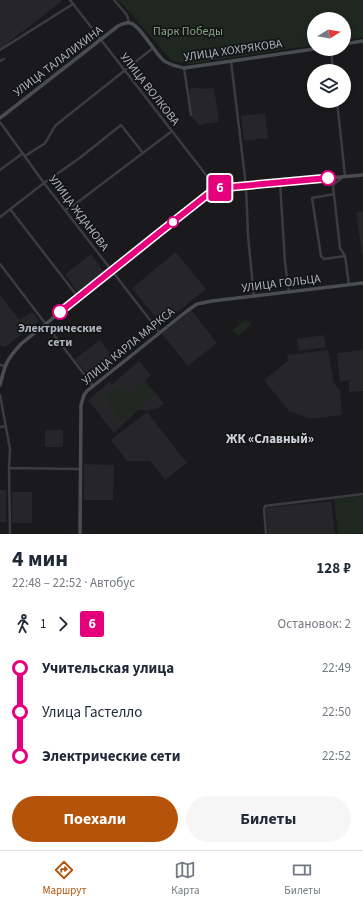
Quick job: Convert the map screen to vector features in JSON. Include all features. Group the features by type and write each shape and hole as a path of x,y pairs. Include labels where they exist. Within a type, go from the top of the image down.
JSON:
{"street":[{"name":"УЛИЦА ВОЛКОВА","path":"70,0 217,189"},
{"name":"УЛИЦА ХОХРЯКОВА","path":"114,0 127,15 129,23 138,28 159,56 170,64 184,68 307,50"},
{"path":"0,50 73,4"},
{"name":"УЛИЦА ТАЛАЛИХИНА","path":"0,118 45,82 101,41 118,26 129,23"},
{"path":"351,43 363,41"},
{"path":"25,156 46,142 56,125 153,48"},
{"path":"0,61 4,59"},
{"path":"231,61 246,186 248,236 254,296"},
{"path":"184,68 191,115"},
{"path":"337,108 343,177"},
{"name":"УЛИЦА ЖДАНОВА","path":"0,122 44,183 160,333"},
{"path":"0,217 81,157 121,124 143,153"},
{"path":"65,210 74,205 172,131"},
{"path":"0,170 23,153"},
{"path":"0,385 5,366 12,353 21,344 208,194 217,189 363,175"},
{"path":"343,177 341,180 333,184 340,248 345,256 349,285"},
{"path":"280,182 285,263 289,292"},
{"path":"334,194 312,198 321,256 324,259 345,256"},
{"path":"10,209 79,298"},
{"path":"0,264 93,386"},
{"name":"УЛИЦА ГОЛЬЦА","path":"202,303 363,284"},
{"name":"УЛИЦА КАРЛА МАРКСА","path":"80,534 80,405 84,395 93,386 191,308 202,303"},
{"path":"0,365 5,366"},
{"path":"0,395 10,448 10,534"},
{"path":"0,427 6,426"},
{"path":"9,468 80,469"},
{"path":"266,534 265,506 363,494"}],"shaded area":[{"path":"0,0 61,0 62,1 0,49"},
{"path":"201,87 202,89 214,88 219,122 199,125 192,117 189,89"},
{"path":"265,113 268,138 244,141 241,116"},
{"path":"363,211 363,254 362,254 356,212"},
{"path":"176,252 206,289 162,325 132,288"},
{"path":"91,254 104,272 78,293 65,274"},
{"path":"0,294 19,320 32,312 39,321 5,347 0,346"},
{"path":"191,310 217,343 188,366 162,334"},
{"path":"324,335 326,347 299,351 297,339"},
{"path":"100,340 115,361 92,380 75,359"},
{"path":"328,350 334,383 340,391 342,415 311,419 289,411 264,380 288,361 287,355"},
{"path":"363,350 363,391 349,392 349,380 340,382 337,353"},
{"path":"139,361 151,375 145,381 164,403 158,408 147,411 139,409 114,433 88,400 109,382 112,384"},
{"path":"147,412 187,463 165,480 150,461 127,461 111,440"},
{"path":"45,430 63,430 63,447 45,447"},
{"path":"84,464 114,465 113,500 84,500"},
{"path":"0,490 6,490 6,522 0,522"},
{"path":"12,492 32,492 32,523 12,523"},
{"path":"331,501 335,534 268,534 266,508"}],"green space":[{"name":"Парк Победы","path":"119,0 363,0 363,37 351,39 351,12 307,12 307,46 190,64 172,61"},
{"path":"246,319 251,325 238,336 233,330"},
{"path":"144,381 155,395 120,421 106,398 118,387 127,396"},
{"path":"363,496 363,533 338,534 334,499"}],"bus line":[{"name":"6","path":"60,312 212,191 220,188 328,178"}],"place":[{"name":"Электрические сети","path":"60,312"}],"district":[{"name":"ЖК «Славный»","path":"270,438"}]}
